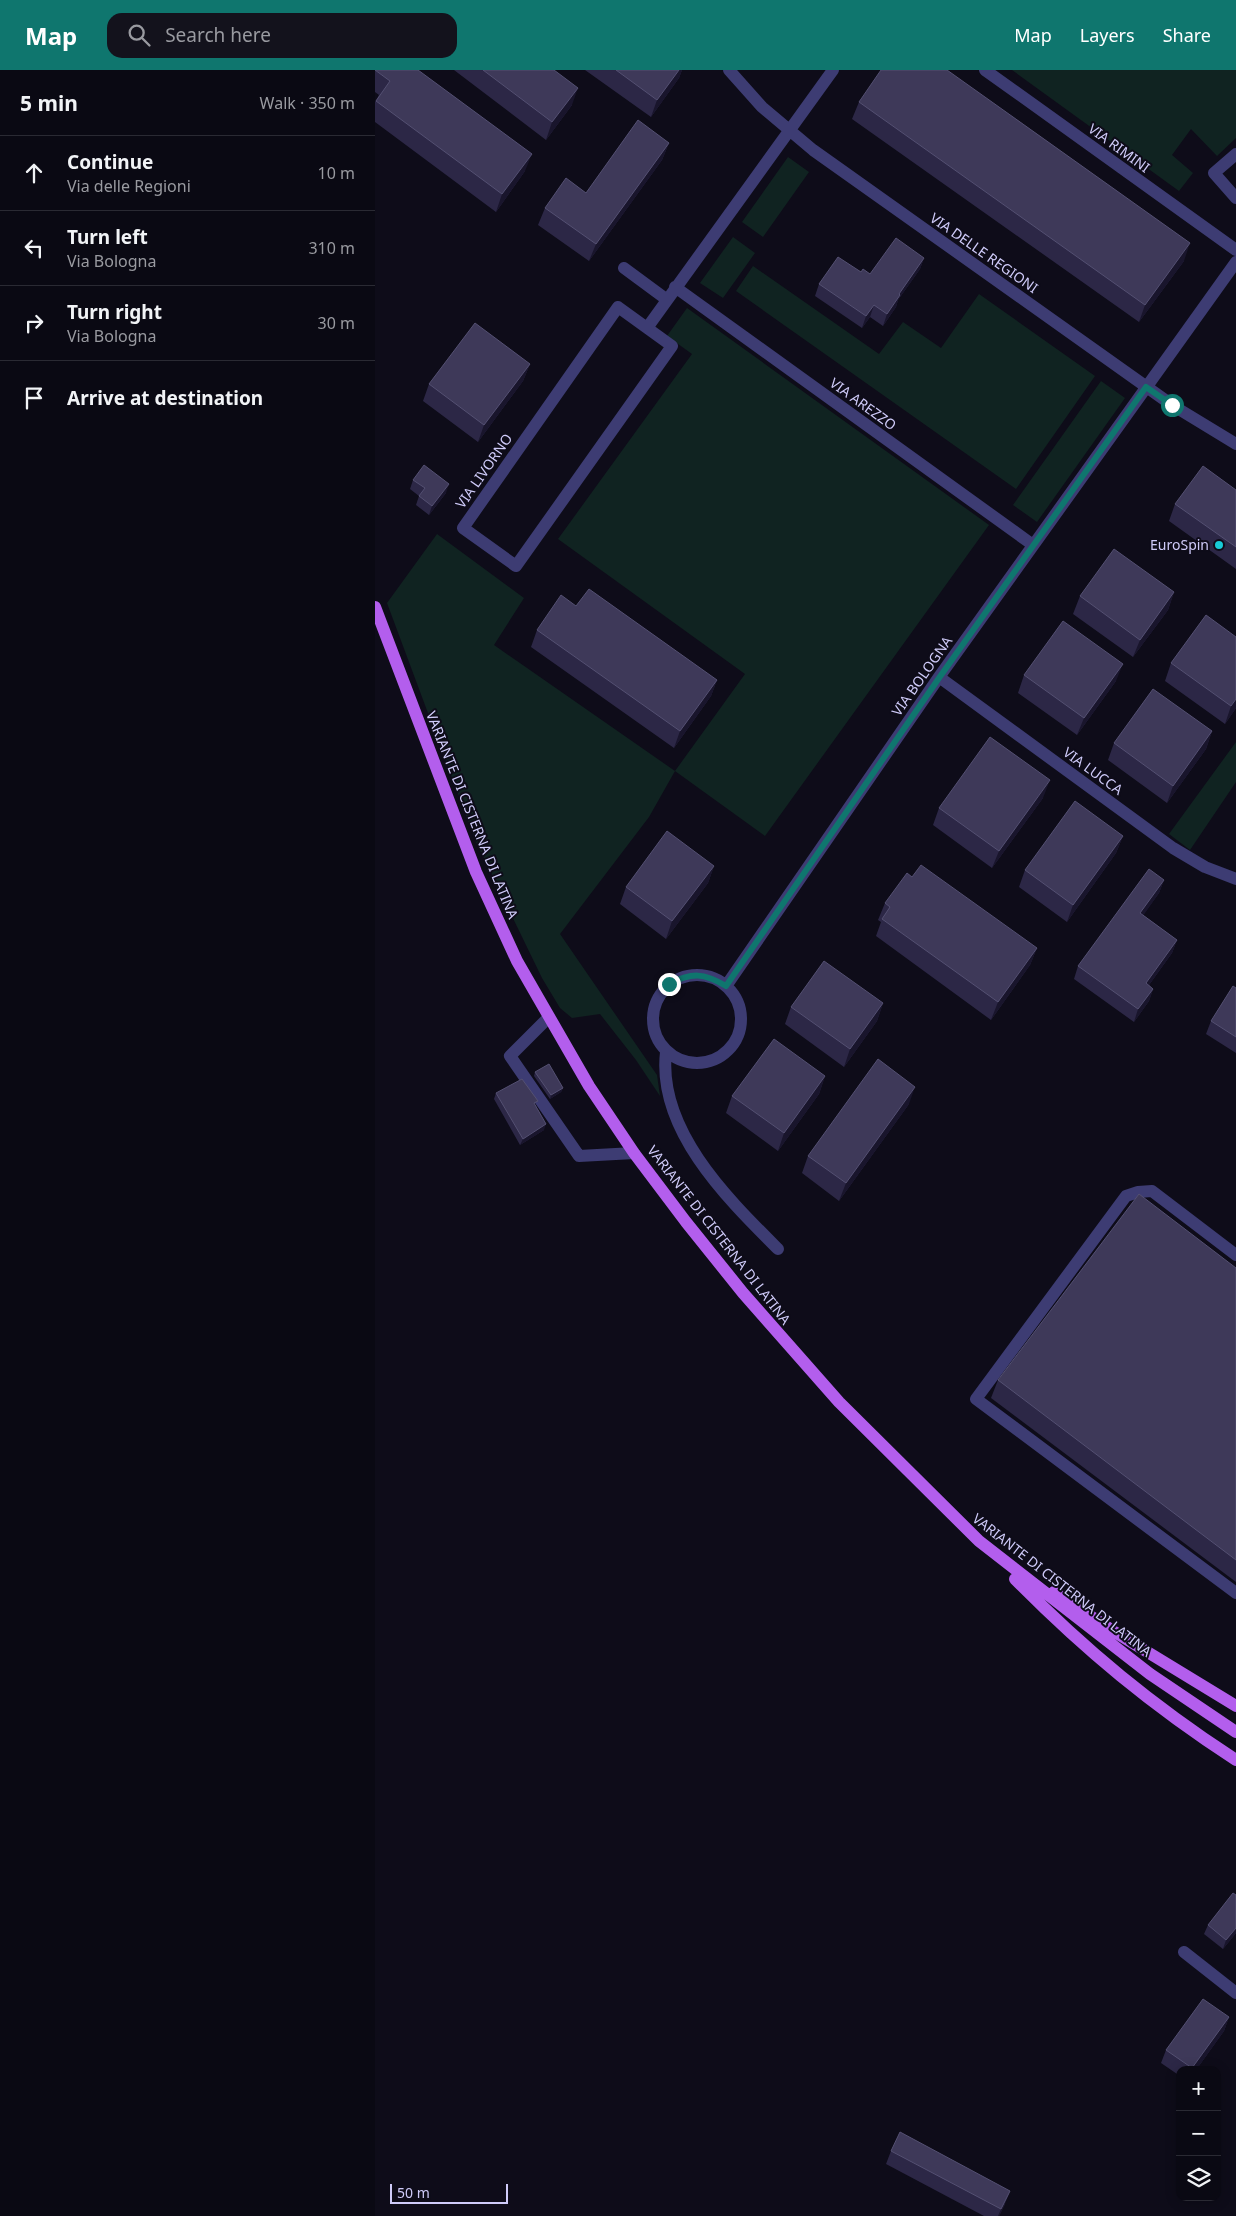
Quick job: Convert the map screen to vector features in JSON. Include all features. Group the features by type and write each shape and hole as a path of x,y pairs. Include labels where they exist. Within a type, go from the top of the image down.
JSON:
{"main road":[{"name":"VARIANTE DI CISTERNA DI LATINA","path":"375,607 486,896 517,961 548,1018 589,1086 634,1153 716,1260 785,1341 868,1432 979,1541 1150,1674 1236,1732"},
{"path":"979,1541 1113,1631 1236,1706"},
{"path":"979,1541 1057,1621 1101,1662 1182,1723 1236,1760"}],"street":[{"name":"VIA DELLE REGIONI","path":"729,70 756,101 788,130 1146,387 1236,444"},
{"path":"647,328 833,70"},
{"name":"VIA RIMINI","path":"985,70 1236,250"},
{"path":"1236,154 1214,173 1236,198"},
{"path":"1146,387 1236,262"},
{"path":"624,268 667,299"},
{"name":"VIA AREZZO","path":"675,287 1033,545"},
{"name":"VIA LIVORNO","path":"618,308 647,328 673,346 517,566 463,528 618,308"},
{"name":"VIA BOLOGNA","path":"726,986 939,678 1146,387"},
{"name":"VIA LUCCA","path":"939,678 1173,848 1205,867 1236,879"},
{"path":"698,975 713,978 726,986 736,998 741,1013 741,1028 735,1043 724,1054 710,1062 695,1064 680,1060 667,1052 657,1039 653,1025 653,1009 659,995 669,984 683,977 698,975"},
{"path":"548,1018 510,1056 579,1156 634,1153"},
{"path":"667,1052 665,1078 668,1093 676,1117 687,1139 735,1206 779,1249"},
{"path":"1236,1255 1152,1191 1138,1192 1126,1196 976,1399 1236,1594"},
{"path":"1184,1952 1236,1993"}],"green space":[{"path":"1012,70 1236,70 1236,138 1217,156 1191,129 1172,155 1193,173 1179,191"},
{"path":"788,157 809,172 763,237 742,222"},
{"path":"733,237 755,253 723,298 700,283"},
{"path":"753,266 879,354 903,322 941,348 979,294 1095,376 1016,489 736,291"},
{"path":"687,308 989,525 765,836 675,771 745,674 558,539 692,354 667,336"},
{"path":"1101,381 1125,398 1037,522 1013,505"},
{"path":"437,534 524,598 494,645 675,771 649,817 560,934 657,1075 660,1096 636,1060 600,1014 572,1018 560,1008 542,978 476,842 387,603"},
{"path":"1236,742 1236,782 1190,850 1169,834"}],"building":[{"path":"375,70 418,70 532,154 502,194 376,101 390,81"},
{"path":"483,70 554,70 578,88 552,122"},
{"path":"616,70 679,70 657,100"},
{"path":"881,70 947,70 1190,243 1145,305 859,102"},
{"path":"638,120 669,143 596,244 545,208 566,178 586,193"},
{"path":"896,238 924,258 887,314 874,305 866,316 819,284 838,257 861,272 863,269 870,274"},
{"path":"475,323 530,364 484,425 429,384"},
{"path":"424,465 449,484 432,506 419,496 425,488 413,480"},
{"path":"1203,466 1236,490 1236,547 1175,504"},
{"path":"1114,549 1174,592 1140,640 1080,596"},
{"path":"589,589 717,680 680,731 537,630 561,595 576,606"},
{"path":"1206,615 1236,637 1236,699 1231,706 1171,663"},
{"path":"1063,621 1123,664 1084,718 1024,675"},
{"path":"1153,689 1212,731 1173,786 1114,743"},
{"path":"990,737 1050,780 999,851 939,808"},
{"path":"1075,801 1123,836 1073,905 1025,870"},
{"path":"667,831 714,866 672,921 626,887"},
{"path":"921,865 1037,948 998,1002 882,919 890,907 885,903 907,873 912,877"},
{"path":"1149,869 1164,880 1140,913 1177,940 1146,983 1153,989 1138,1009 1078,966"},
{"path":"824,961 883,1003 850,1049 791,1007"},
{"path":"1233,986 1236,988 1236,1037 1211,1021"},
{"path":"774,1039 825,1076 784,1133 732,1096"},
{"path":"878,1059 915,1087 846,1183 808,1156"},
{"path":"549,1064 563,1088 551,1095 535,1072"},
{"path":"522,1079 538,1101 534,1103 546,1124 523,1139 496,1093"},
{"path":"1139,1194 1236,1268 1236,1560 998,1380"},
{"path":"1233,1893 1236,1895 1236,1928 1226,1940 1208,1925"},
{"path":"1203,1999 1229,2017 1193,2066 1189,2066 1166,2050"},
{"path":"900,2132 1010,2191 1001,2209 891,2151"}],"place":[{"name":"EuroSpin","path":"1219,545"}],"route":[{"path":"669,984 683,977 698,975 713,978 726,986 939,678 1146,387 1172,405"}]}
